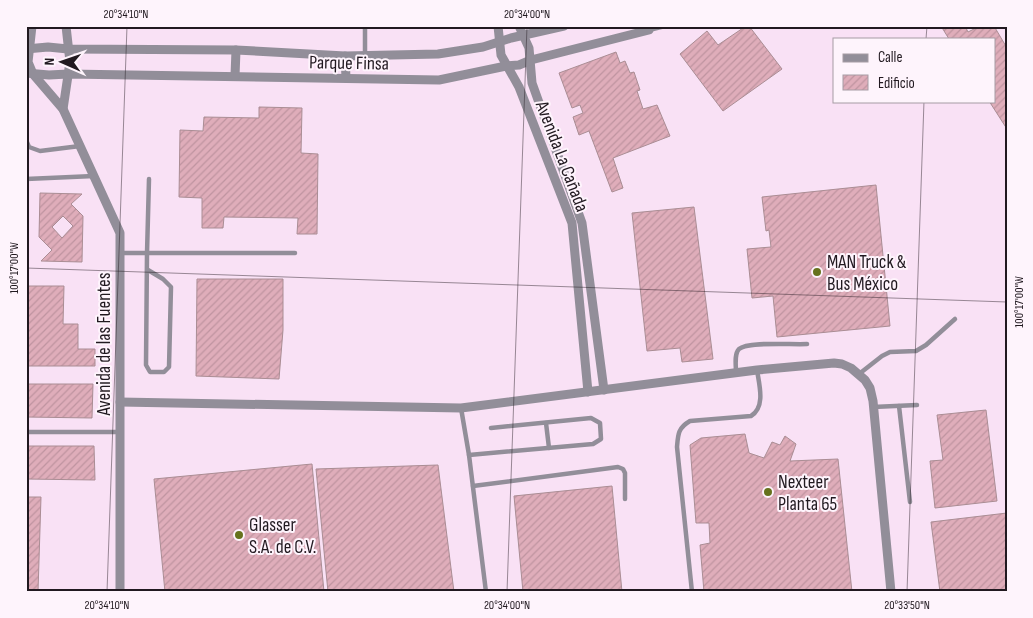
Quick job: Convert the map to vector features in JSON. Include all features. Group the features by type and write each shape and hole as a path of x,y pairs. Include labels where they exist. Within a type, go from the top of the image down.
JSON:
{"street":[{"name":"Avenida de las Fuentes","path":"32,26 27,49 29,74 63,109 120,233 120,592"},
{"path":"63,109 70,62 66,26"},
{"name":"Avenida La Cañada","path":"498,26 501,55 519,87 572,223 588,392"},
{"path":"519,26 529,48 532,83 582,223 604,390"},
{"path":"27,49 48,47 68,49 236,50 345,56 438,54 499,42 564,26"},
{"name":"Parque Finsa","path":"29,74 439,80 519,65 531,60 649,28"},
{"path":"235,76 236,50"},
{"path":"345,56 346,78"},
{"path":"120,402 461,408 736,372 834,363 842,364 859,374 870,388 874,407 891,592"}],"lane":[{"path":"365,26 365,56"},
{"name":"Parque Finsa","path":"649,28 665,26"},
{"path":"26,140 29,147 40,151 80,146"},
{"path":"26,179 94,176"},
{"path":"148,270 163,279 171,287 169,367 164,372 150,372 146,365 149,179"},
{"path":"120,253 295,253"},
{"path":"859,374 890,352 916,351 926,345 955,319"},
{"path":"736,372 737,354 740,348 750,345 806,344"},
{"path":"692,592 677,447 678,433 682,425 690,421 752,416 760,406 757,370"},
{"path":"874,407 917,405"},
{"path":"899,406 910,502"},
{"path":"461,408 469,455 486,592"},
{"path":"469,455 593,444 601,439 600,422 591,418 492,428"},
{"path":"546,423 549,448"},
{"path":"26,432 120,432"},
{"path":"473,486 618,467 623,469 625,473 625,499"}],"building":[{"path":"746,26 749,26 782,69 723,111 680,54 707,31 718,45"},
{"path":"941,26 965,26 968,32 980,26 994,26 1007,48 1007,129 990,102 996,102 996,38 948,38"},
{"path":"616,52 620,63 625,61 630,73 634,72 640,90 637,91 643,109 657,105 670,136 613,158 623,188 612,192 589,131 579,135 573,117 583,113 580,105 572,108 559,73"},
{"path":"259,107 302,108 301,153 318,154 317,234 297,234 298,218 224,217 223,228 202,228 202,198 179,197 180,130 203,131 204,117 259,118"},
{"name":"MAN Truck & Bus México","path":"876,185 890,326 777,337 773,296 752,298 747,249 771,247 769,230 766,231 762,197"},
{"path":"40,193 82,194 71,204 83,216 82,262 41,261 52,250 39,237","holes":["63,216 73,226 62,238 52,227"]},
{"path":"694,207 713,359 682,362 680,348 647,351 632,213"},
{"path":"27,228 28,262 26,262"},
{"path":"197,279 283,279 283,330 279,379 196,376"},
{"path":"26,286 64,286 63,324 78,324 78,349 95,349 95,366 26,366"},
{"path":"26,384 93,384 92,418 26,417"},
{"path":"986,410 997,501 935,508 930,461 943,460 937,415"},
{"name":"Nexteer Planta 65","path":"745,434 749,453 764,458 772,442 780,445 785,436 796,444 790,461 838,459 852,592 704,592 700,545 710,543 709,523 696,523 690,445 701,438"},
{"path":"26,446 94,446 95,480 26,479"},
{"name":"Glasser S.A. de C.V.","path":"312,464 324,592 165,592 154,479"},
{"path":"438,465 454,592 328,592 316,469"},
{"path":"612,486 622,592 523,592 514,496"},
{"path":"26,497 41,497 38,592 26,592"},
{"path":"1007,513 1007,592 940,592 931,522"}],"place":[{"name":"MAN Truck & Bus México","path":"817,272"},
{"name":"Nexteer Planta 65","path":"768,492"},
{"name":"Glasser S.A. de C.V.","path":"239,535"}]}
